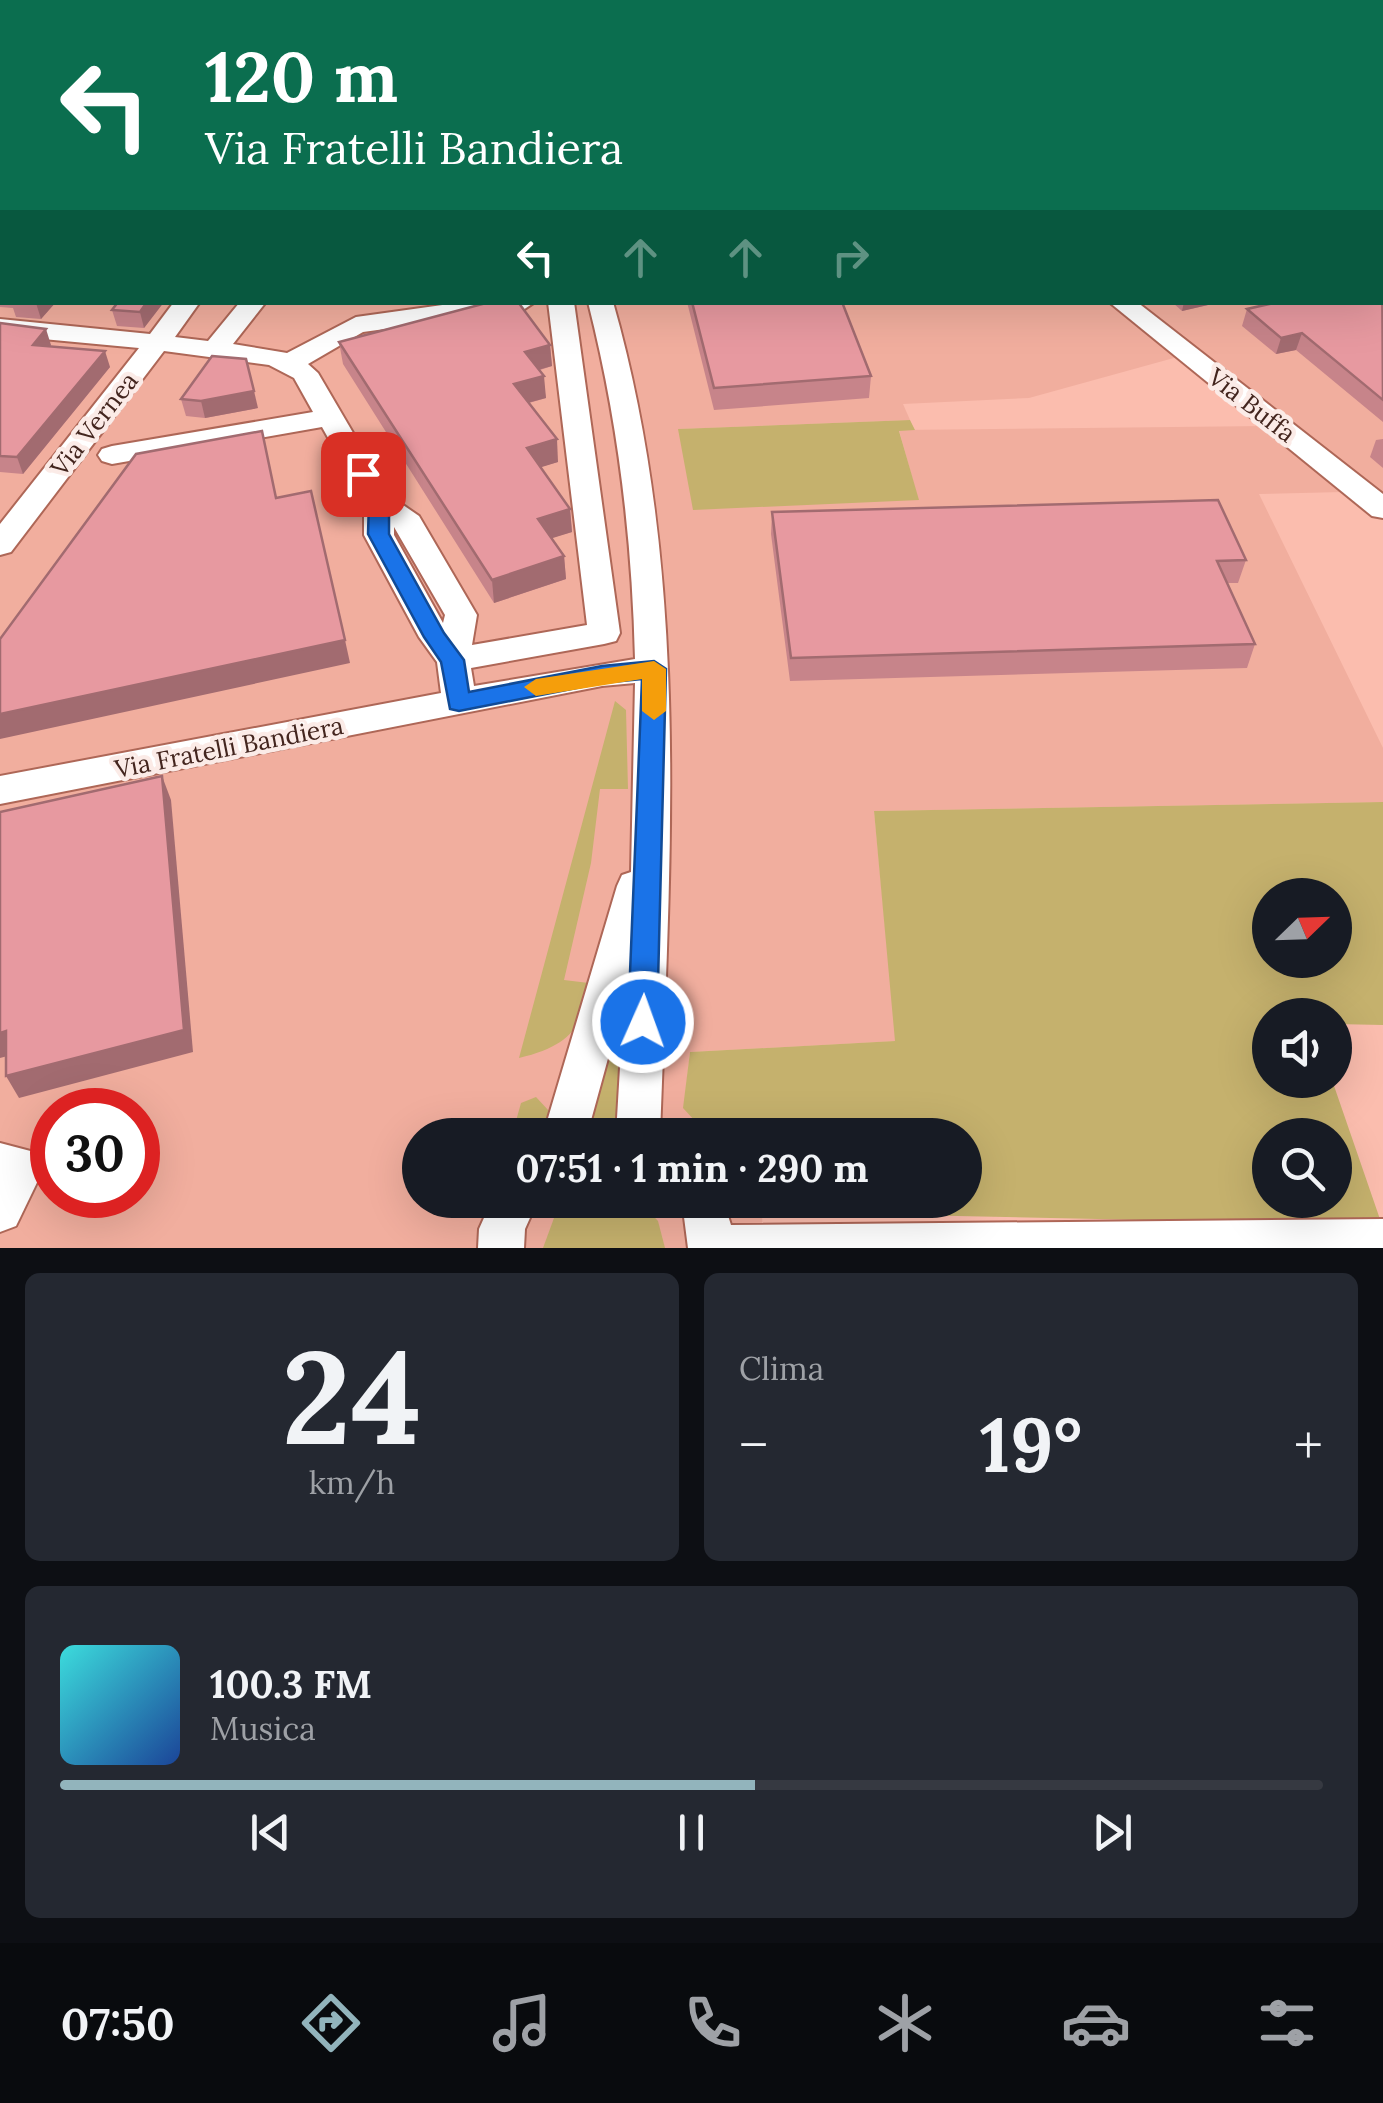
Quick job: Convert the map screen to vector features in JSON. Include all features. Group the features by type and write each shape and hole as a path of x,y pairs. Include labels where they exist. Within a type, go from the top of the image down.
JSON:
{"street":[{"name":"Via Vernea","path":"0,545 186,305"},
{"path":"215,350 252,305"},
{"path":"288,364 356,325 501,305"},
{"path":"453,660 604,633 562,305"},
{"path":"601,305 632,432 643,514 654,669 639,1118"},
{"name":"Via Buffa","path":"1125,305 1383,510"},
{"path":"0,327 276,358 305,373 379,502 378,534 435,637 453,660 459,703"},
{"path":"112,455 331,417"},
{"name":"Via Fratelli Bandiera","path":"0,790 602,674 654,669"},
{"path":"569,1118 650,834"},
{"path":"0,1164 22,1168 0,1210"},
{"path":"501,1248 507,1218"},
{"path":"707,1218 711,1248 1383,1242"}],"shaded area":[{"path":"0,305 1383,305 1383,497 1343,492 1259,494 1383,748 1383,802 874,811 896,1041 690,1052 684,1108 693,1118 402,1118 402,1218 762,1218 763,1248 0,1248","holes":["1181,356 1265,426 899,430 918,499 679,429 910,420 903,404 1029,398"]},
{"path":"910,420 915,430 899,431 919,500 693,510 678,429"},
{"path":"615,701 626,710 628,789 600,789 591,863 564,980 597,984 570,1034 550,1048 519,1058"},
{"path":"1383,802 1383,1025 1352,1024 1352,998 1252,998 1252,1098 1338,1098 1345,1118 1252,1118 1252,1218 1352,1218 1352,1138 1382,1225 982,1217 982,1118 692,1118 683,1108 690,1052 895,1041 874,811"},
{"path":"642,910 623,1118 590,1118"},
{"path":"536,1097 549,1111 547,1118 517,1118 521,1103"},
{"path":"554,1218 655,1218 665,1248 543,1248"}],"building":[{"path":"116,305 145,305 140,312 112,310"},
{"path":"479,305 520,305 550,345 525,352 544,376 514,384 557,439 527,448 570,509 538,519 564,556 492,580 339,342"},
{"path":"693,305 843,305 871,376 714,388"},
{"path":"1265,305 1382,305 1383,400 1302,333 1281,338 1247,309"},
{"path":"0,323 46,329 33,345 105,351 17,457 0,456"},
{"path":"212,356 246,359 254,391 201,401 181,399"},
{"path":"262,431 276,498 311,491 345,640 0,714 0,639 136,454"},
{"path":"1218,500 1246,560 1217,561 1255,644 791,658 772,512"},
{"path":"162,776 184,1030 6,1076 6,1031 0,1033 0,812"}],"slow traffic":[{"path":"536,687 654,669 654,711"}],"route":[{"path":"363,474 379,502 378,534 435,637 453,660 459,703 602,674 654,669 643,1022"}]}
